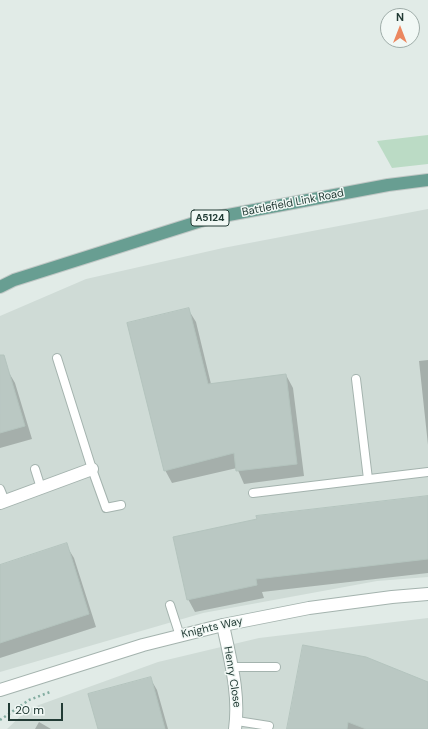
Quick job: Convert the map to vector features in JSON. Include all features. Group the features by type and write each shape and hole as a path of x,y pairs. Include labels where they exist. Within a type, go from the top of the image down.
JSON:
{"main road":[{"name":"Battlefield Link Road","path":"0,287 14,280 207,219 388,185 428,180"}],"street":[{"path":"2,502 92,469"},
{"name":"Knights Way","path":"1,691 72,666 223,625 308,608 392,596 428,594"},
{"name":"Henry Close","path":"223,625 232,667 238,710 236,725"}],"lane":[{"path":"57,358 106,508 120,505"},
{"path":"356,379 368,479"},
{"path":"35,469 41,488"},
{"path":"253,493 428,472"},
{"path":"0,489 2,502"},
{"path":"170,605 180,636"},
{"path":"232,667 276,667"},
{"path":"236,725 269,726"}],"path":[{"path":"0,720 29,700 57,689"}],"shaded area":[{"path":"428,209 428,577 377,581 203,613 0,672 0,316 86,279 223,248"},
{"path":"428,618 428,729 7,729 28,709 158,662 259,638"}],"green space":[{"path":"428,135 428,164 392,168 377,141"}],"building":[{"path":"189,308 208,384 286,374 297,464 236,471 234,453 164,471 127,323"},
{"path":"0,355 4,355 25,426 0,433"},
{"path":"428,496 428,559 256,579 257,585 187,600 173,537 257,519 256,516"},
{"path":"67,543 89,614 0,643 0,565"},
{"path":"303,645 366,657 428,682 428,729 366,729 348,722 347,729 287,729"},
{"path":"151,677 165,729 98,729 88,694"}]}
